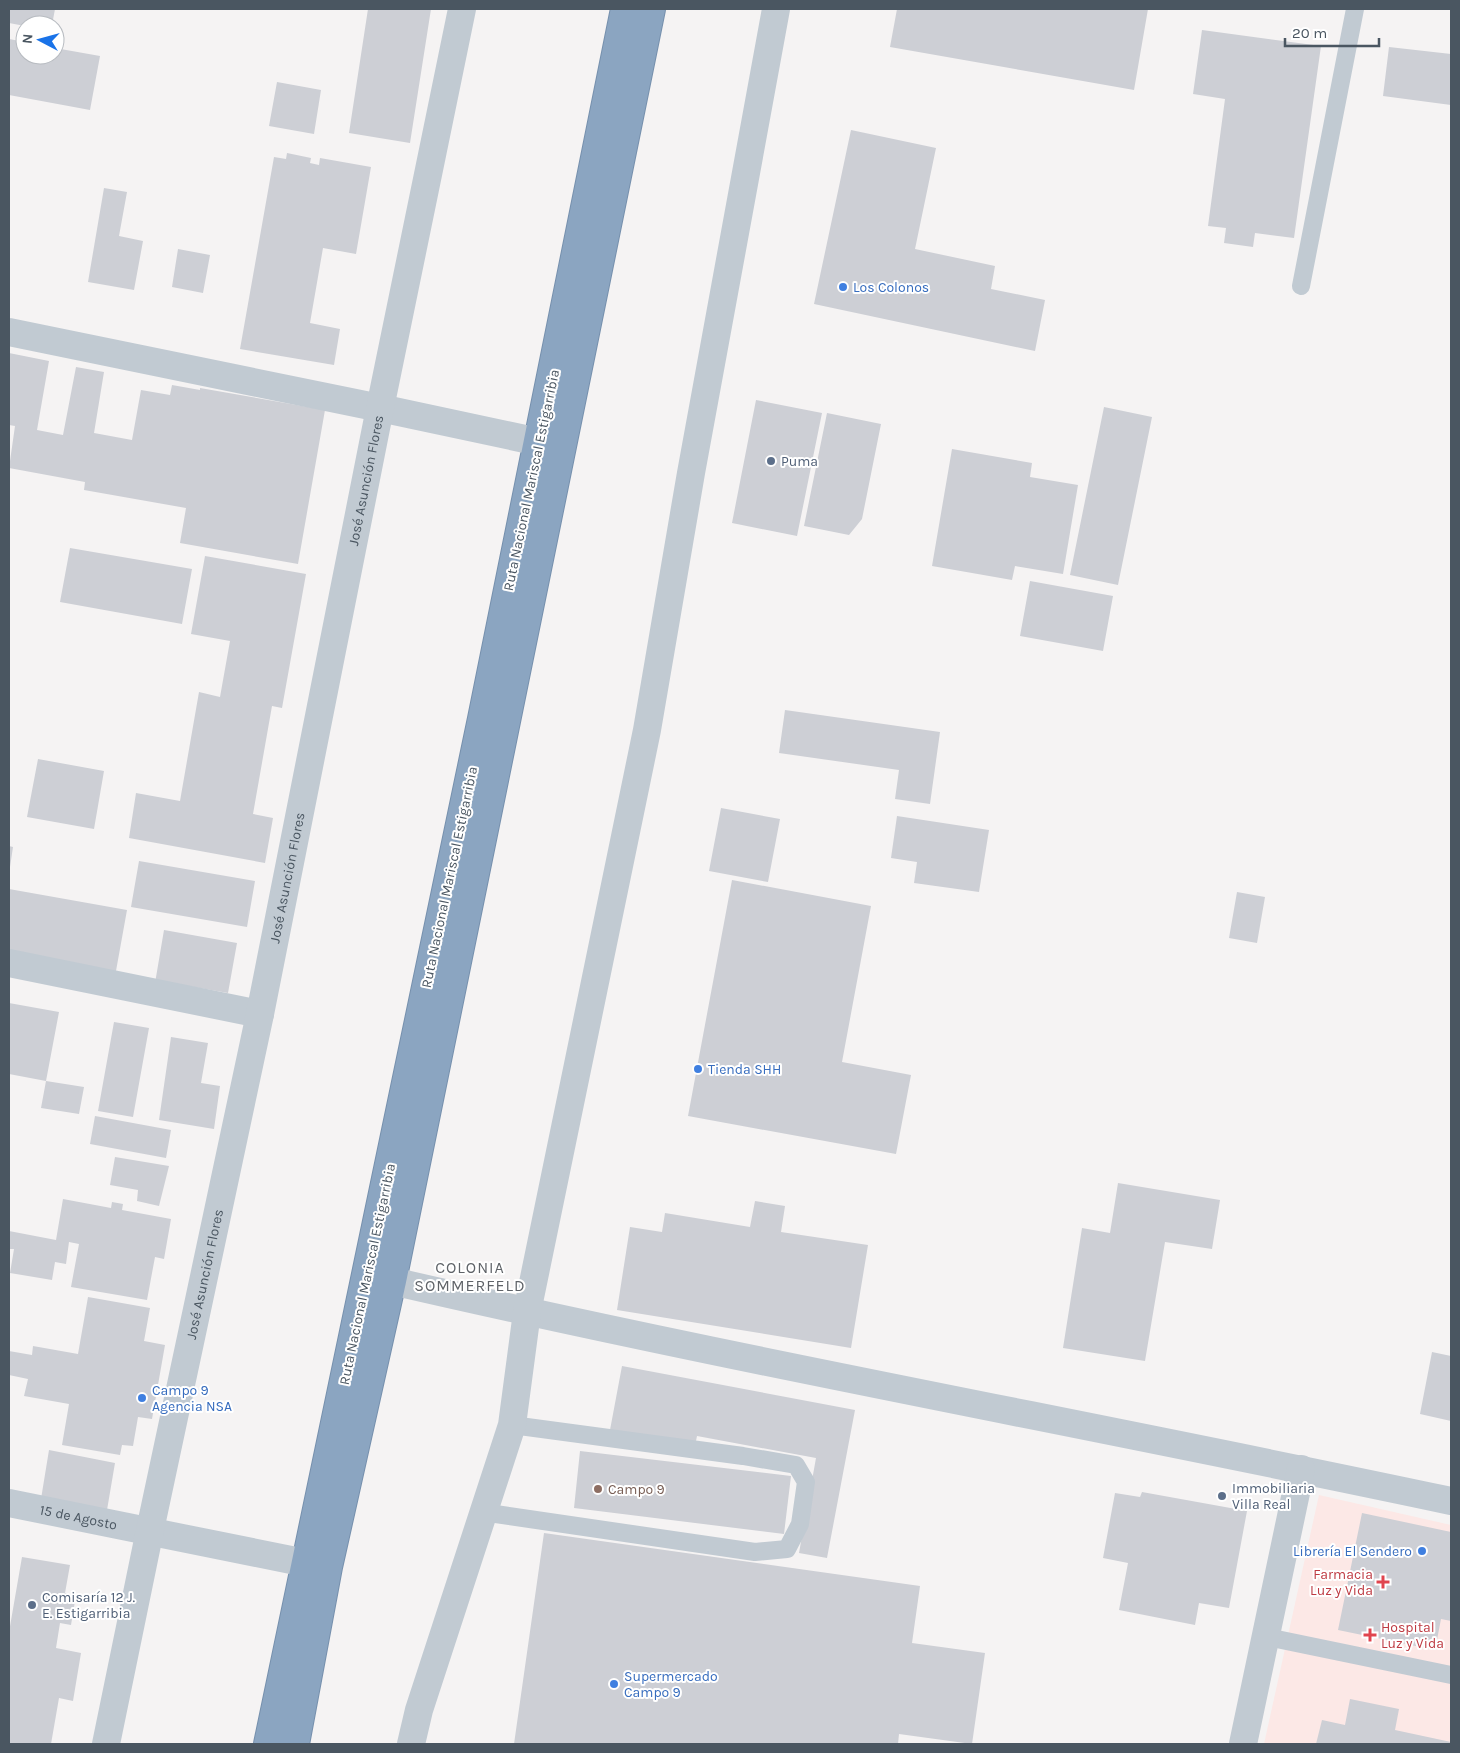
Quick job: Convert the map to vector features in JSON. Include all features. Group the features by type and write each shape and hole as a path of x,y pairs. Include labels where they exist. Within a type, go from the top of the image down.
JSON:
{"highway":[{"name":"Ruta Nacional Mariscal Estigarribia","path":"268,1744 539,442 626,9"},
{"name":"Ruta Nacional Mariscal Estigarribia","path":"295,1744 328,1567 392,1281 650,9"}],"street":[{"name":"José Asunción Flores","path":"106,1744 260,1014 380,408 462,9"},
{"path":"411,1744 418,1710 512,1425 527,1312 647,730 691,473 776,9"},
{"path":"9,332 539,442"},
{"path":"9,963 260,1014"},
{"path":"392,1281 527,1312 1301,1469 1451,1502"},
{"path":"1243,1744 1301,1469"},
{"name":"15 de Agosto","path":"9,1502 306,1563"}],"lane":[{"path":"1301,286 1355,9"},
{"path":"482,1512 755,1552 787,1549 800,1524 806,1482 796,1465 743,1456 512,1425"},
{"path":"1267,1637 1451,1675"}],"shaded area":[{"name":"Hospital Luz y Vida","path":"1319,1495 1451,1525 1451,1744 1264,1744"}],"building":[{"path":"9,9 55,9 54,15 15,15 15,24 9,23"},
{"path":"368,9 431,9 410,143 349,133"},
{"path":"897,9 1148,9 1134,90 890,47"},
{"path":"1202,30 1321,46 1294,238 1255,233 1253,247 1224,243 1226,228 1208,226 1225,99 1193,94"},
{"path":"9,39 15,40 15,65 65,65 65,50 100,56 90,110 9,95"},
{"path":"1389,47 1451,54 1451,105 1383,96"},
{"path":"277,82 321,90 314,134 269,126"},
{"path":"851,130 936,148 915,249 995,266 991,289 1045,300 1035,351 814,304"},
{"path":"287,153 311,158 310,163 319,165 320,158 371,167 356,254 323,248 310,323 340,329 334,365 240,349 274,157 286,159"},
{"path":"104,188 127,192 119,236 143,241 134,290 88,282"},
{"path":"178,249 210,255 203,293 172,287"},
{"path":"9,353 49,361 37,430 63,435 76,367 104,372 94,433 132,440 141,390 170,395 172,385 200,390 200,388 325,410 298,564 180,543 186,508 84,490 85,482 9,468 15,426 9,425"},
{"path":"756,400 822,413 797,536 732,523"},
{"path":"1104,407 1152,417 1118,585 1070,575"},
{"path":"827,413 881,424 862,519 849,535 804,526"},
{"path":"952,449 1032,463 1030,477 1078,485 1063,574 1015,566 1012,580 932,566"},
{"path":"70,548 192,569 182,624 60,602"},
{"path":"205,556 306,574 282,708 272,706 253,814 273,818 265,863 129,838 136,793 180,801 199,692 220,697 230,641 191,634"},
{"path":"1030,581 1113,596 1103,651 1020,636"},
{"path":"785,710 940,732 930,804 895,799 899,770 779,753"},
{"path":"38,759 104,771 94,829 27,817"},
{"path":"721,808 780,819 768,882 709,871"},
{"path":"897,816 989,830 979,892 914,883 917,862 891,858"},
{"path":"9,846 13,847 10,867 9,867"},
{"path":"139,861 255,881 247,927 131,907"},
{"path":"732,880 871,906 842,1062 911,1075 896,1154 688,1116"},
{"path":"9,889 127,910 114,982 9,952"},
{"path":"1237,892 1265,897 1257,943 1229,938"},
{"path":"164,930 237,943 228,993 177,984 154,989"},
{"path":"9,1003 59,1012 46,1081 9,1074"},
{"path":"114,1022 149,1028 133,1117 98,1111"},
{"path":"171,1037 208,1043 201,1083 220,1086 214,1129 159,1120"},
{"path":"46,1081 84,1087 79,1114 41,1108"},
{"path":"95,1116 171,1130 166,1158 90,1144"},
{"path":"115,1157 169,1166 159,1206 137,1201 138,1190 110,1185"},
{"path":"1118,1183 1220,1200 1212,1249 1165,1242 1145,1361 1063,1348 1082,1228 1110,1233"},
{"path":"63,1199 111,1208 112,1202 123,1204 122,1210 171,1219 164,1259 155,1257 147,1300 71,1287 79,1244 69,1242 66,1264 55,1262 52,1280 10,1273 14,1249 9,1249 9,1231 56,1240"},
{"path":"755,1201 785,1206 781,1232 868,1245 851,1348 617,1310 630,1227 662,1232 665,1213 750,1227"},
{"path":"88,1297 150,1308 144,1341 165,1345 152,1419 138,1417 133,1446 122,1445 120,1455 62,1445 69,1404 24,1396 28,1379 9,1375 9,1351 32,1355 33,1346 78,1354"},
{"path":"1432,1352 1451,1356 1451,1421 1420,1414"},
{"path":"622,1366 855,1410 827,1558 799,1553 816,1458 697,1436 695,1446 610,1430"},
{"path":"49,1450 115,1463 107,1510 41,1499"},
{"path":"580,1451 791,1476 784,1534 574,1508"},
{"path":"1142,1492 1247,1511 1229,1608 1199,1603 1195,1625 1119,1610 1128,1563 1103,1558 1115,1493 1140,1497"},
{"path":"1362,1513 1451,1532 1451,1621 1441,1619 1435,1650 1338,1630"},
{"path":"544,1533 920,1586 912,1643 985,1653 972,1744 899,1734 898,1744 514,1744"},
{"path":"22,1557 70,1565 65,1593 76,1595 71,1625 60,1623 56,1648 81,1653 73,1701 59,1698 51,1744 9,1744 9,1632"},
{"path":"1350,1699 1399,1709 1395,1730 1451,1742 1451,1744 1316,1744 1322,1720 1345,1725"}],"place":[{"name":"Los Colonos","path":"843,287"},
{"name":"Puma","path":"771,461"},
{"name":"Tienda SHH","path":"698,1069"},
{"name":"Campo 9 Agencia NSA","path":"142,1398"},
{"name":"Campo 9","path":"598,1489"},
{"name":"Immobiliaria Villa Real","path":"1222,1496"},
{"name":"Librería El Sendero","path":"1422,1551"},
{"name":"Farmacia Luz y Vida","path":"1383,1582"},
{"name":"Comisaría 12 J. E. Estigarribia","path":"32,1605"},
{"name":"Hospital Luz y Vida","path":"1370,1635"},
{"name":"Supermercado Campo 9","path":"614,1684"}],"district":[{"name":"COLONIA SOMMERFELD","path":"470,1276"}]}
